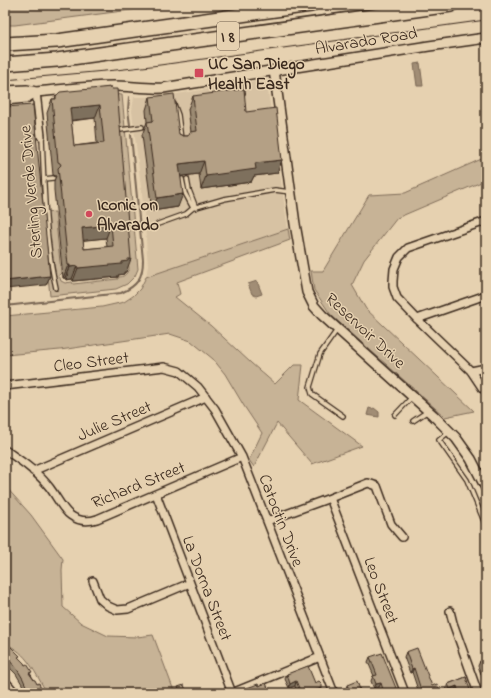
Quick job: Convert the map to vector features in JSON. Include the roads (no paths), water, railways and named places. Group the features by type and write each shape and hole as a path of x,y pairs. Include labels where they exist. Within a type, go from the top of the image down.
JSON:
{"highway":[{"name":"I 8","path":"5,44 57,40 311,5"},
{"name":"I 8","path":"5,64 57,60 451,5"}],"street":[{"name":"Alvarado Road","path":"5,91 27,90 36,92 98,86 172,90 274,70 486,38"},
{"name":"Reservoir Drive","path":"274,70 276,116 291,192 307,292 314,306 322,315 429,411 456,438 485,481"},
{"name":"Alvarado Road","path":"5,100 26,98 36,92"},
{"name":"Sterling Verde Drive","path":"36,92 42,136"},
{"path":"483,389 471,371 397,298 392,281 395,264 402,254 412,246 486,220"},
{"path":"417,319 486,295"},
{"name":"Cleo Street","path":"5,386 164,367 179,371"},
{"path":"471,371 486,368"},
{"name":"Catoctin Drive","path":"179,371 198,387 215,409 242,457 334,693"},
{"name":"Julie Street","path":"33,471 206,397"},
{"name":"Richard Street","path":"5,450 25,463 49,487 69,514 80,520 88,521 97,519 242,457"},
{"path":"267,521 368,483 377,486 391,524 402,537"},
{"name":"La Dorna Street","path":"156,494 232,693"},
{"name":"Leo Street","path":"330,498 405,693"},
{"path":"94,582 100,599 108,606 117,610 128,610 190,583"},
{"path":"450,611 478,693"},
{"path":"232,693 320,657"},
{"path":"5,681 14,693"}],"lane":[{"path":"240,76 244,95"},
{"path":"177,139 174,101 178,115 182,146"},
{"path":"119,123 120,136"},
{"path":"120,130 142,127"},
{"name":"Sterling Verde Drive","path":"42,136 51,264 56,288"},
{"path":"44,179 54,178"},
{"path":"182,179 185,193 194,208"},
{"path":"187,179 188,190 194,208"},
{"path":"158,224 186,214 194,208 224,199 275,190 291,192"},
{"path":"338,329 320,354 310,387 312,394 343,416"},
{"path":"395,415 412,396"},
{"path":"413,421 429,411"},
{"path":"450,432 439,440 467,480 486,526"}],"waterway":[{"path":"129,97 128,110 130,125"},
{"path":"5,306 121,293 138,281 142,272 143,260 131,135"}],"tram line":[{"path":"5,80 160,65 486,20"}],"place":[{"name":"UC San Diego Health East","path":"199,73"},
{"name":"Iconic on Alvarado","path":"89,214"}]}
